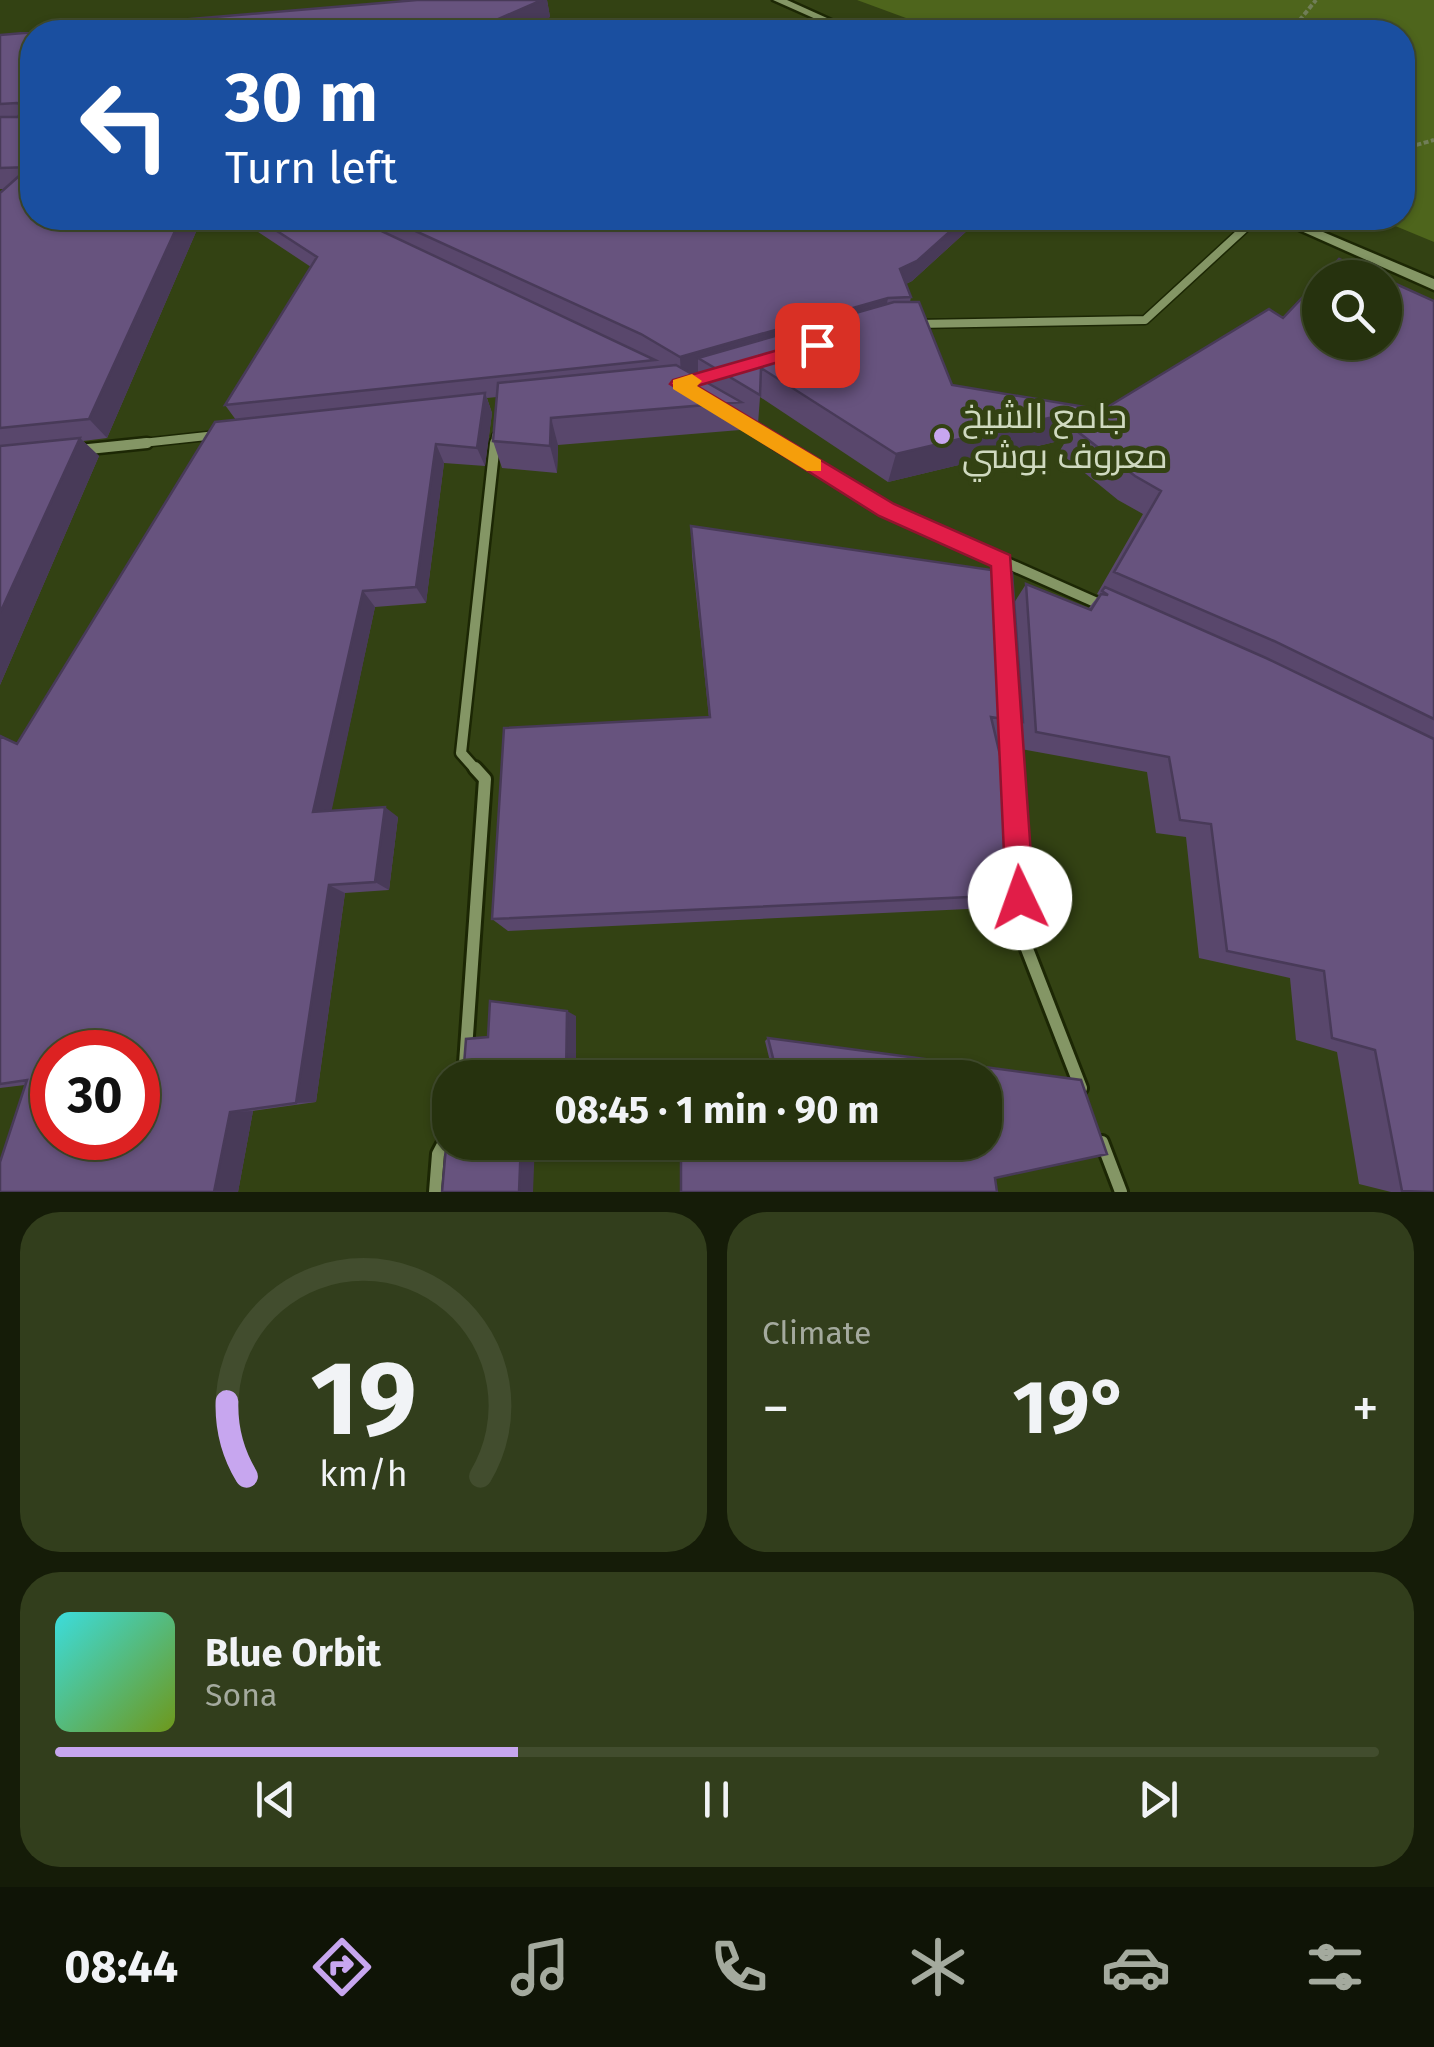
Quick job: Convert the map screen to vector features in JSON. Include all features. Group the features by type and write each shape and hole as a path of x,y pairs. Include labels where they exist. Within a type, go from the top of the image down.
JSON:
{"main road":[{"path":"778,0 826,20"},
{"path":"1307,230 1434,285"}],"street":[{"path":"906,325 1145,320 1243,230"},
{"path":"712,404 887,510 1124,615"},
{"path":"465,1060 485,779 461,753 498,424"},
{"path":"58,452 232,434"},
{"path":"1002,561 1004,581"},
{"path":"1010,699 1018,857"},
{"path":"1019,877 1022,936 1086,1100"},
{"path":"1093,1119 1121,1192"},
{"path":"435,1192 438,1160"}],"path":[{"path":"1300,20 1316,0"}],"green space":[{"path":"857,0 1434,0 1434,242 1405,230 1415,230 1415,20 911,20"}],"building":[{"path":"417,0 542,0 496,20 179,20"},
{"path":"20,33 20,105 0,104 0,35"},
{"path":"20,114 20,167 0,168 0,117"},
{"path":"20,175 20,230 176,230 89,419 0,428 0,193"},
{"path":"275,230 379,230 655,360 225,405 317,257"},
{"path":"413,230 952,230 917,261 900,269 911,297 888,298 680,357 641,334"},
{"path":"1402,287 1434,301 1434,719 1274,641 1114,572 1161,491 1073,428 1269,309 1283,318 1302,298 1302,360 1402,360"},
{"path":"894,302 919,302 952,385 1091,408 896,454 761,368 760,395 698,358"},
{"path":"676,365 741,402 551,418 550,446 493,441 498,383"},
{"path":"485,393 477,448 436,444 416,587 363,591 313,812 385,807 375,882 329,885 296,1103 230,1112 214,1192 0,1192 0,1162 27,1080 0,1084 0,736 17,744 215,422"},
{"path":"80,438 0,613 0,446"},
{"path":"691,526 1012,573 1023,722 991,717 1033,894 492,919 504,728 710,717"},
{"path":"1026,584 1091,610 1101,594 1108,595 1102,591 1105,587 1266,658 1434,739 1434,1192 1402,1191 1375,1050 1332,1038 1324,971 1227,951 1211,824 1180,820 1169,757 1036,732"},
{"path":"490,1001 567,1011 566,1060 464,1060 466,1039 488,1037"},
{"path":"768,1038 932,1060 774,1060"},
{"path":"1002,1069 1081,1080 1107,1154 995,1178 997,1192 681,1192 681,1160 1002,1160"},
{"path":"445,1160 520,1160 519,1192 442,1192"}],"slow traffic":[{"path":"692,381 680,384 814,466"}],"place":[{"name":"جامع الشيخ معروف بوشي","path":"942,436"}],"route":[{"path":"817,345 680,384 887,510 1002,561 1020,898"}]}
